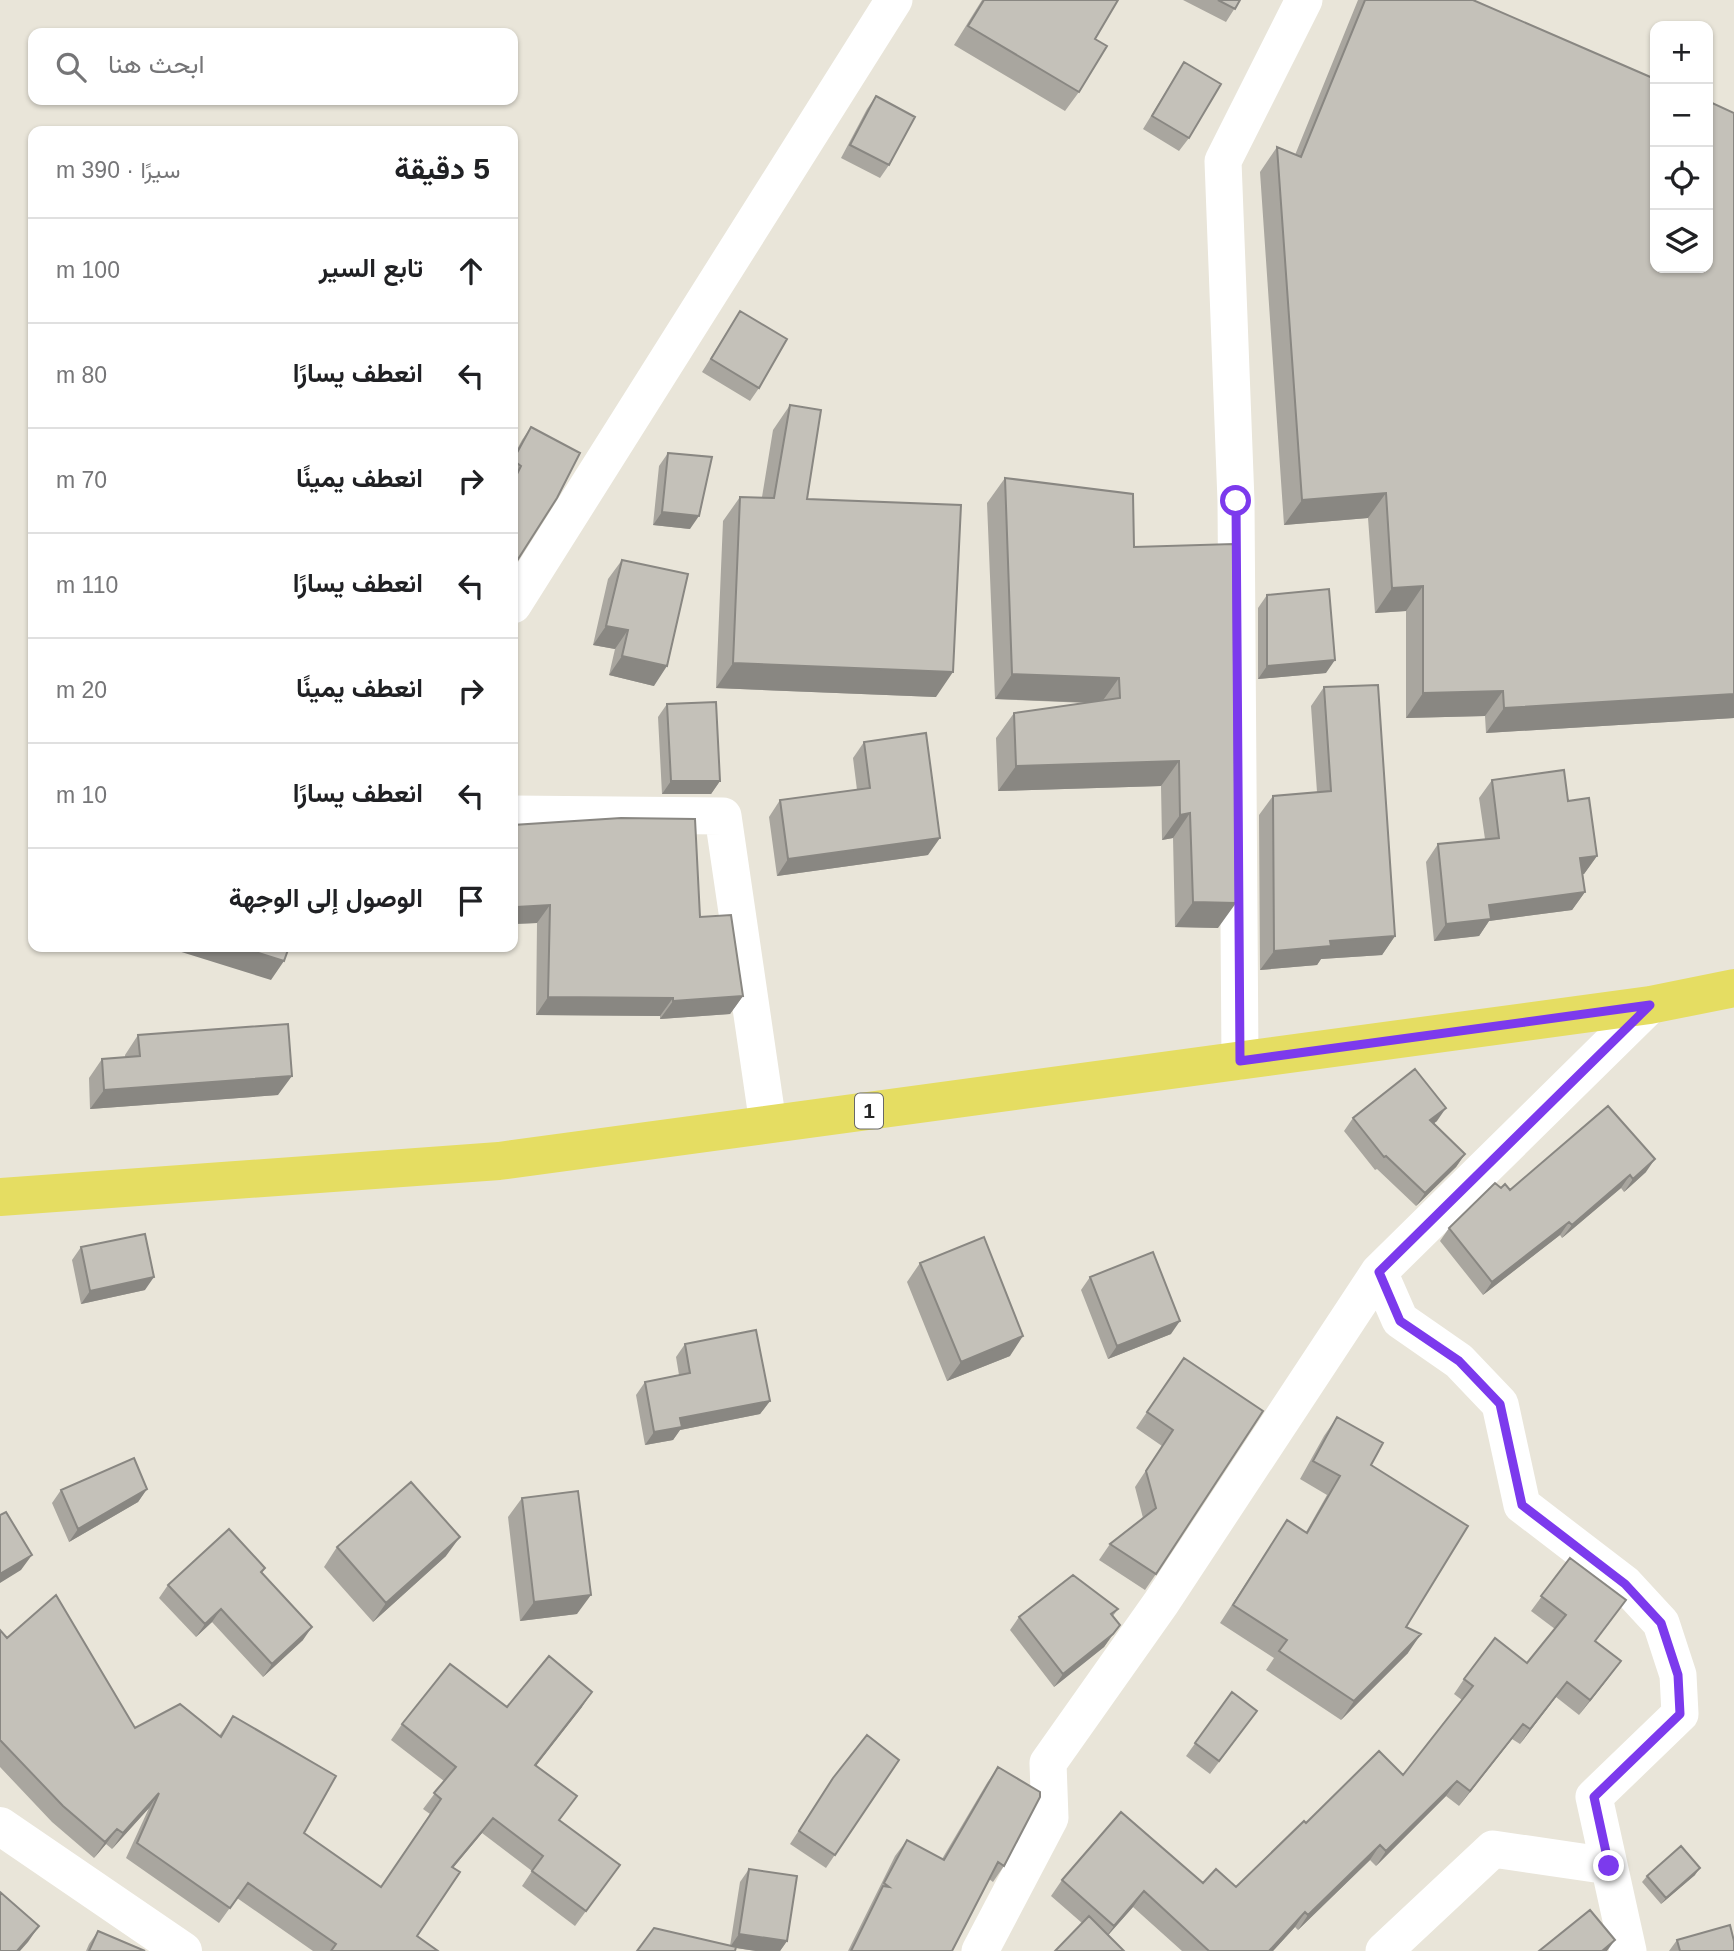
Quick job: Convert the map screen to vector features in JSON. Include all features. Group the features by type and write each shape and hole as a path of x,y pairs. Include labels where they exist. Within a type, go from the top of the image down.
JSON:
{"main road":[{"name":"1","path":"0,1197 499,1161 1650,1005 1734,988"}],"street":[{"path":"518,597 894,0"},
{"path":"1240,1061 1236,501 1223,161 1304,0"},
{"path":"518,814 723,816 768,1124"},
{"path":"980,1951 1049,1818 1048,1763 1161,1603 1379,1272 1650,1005"},
{"path":"1379,1272 1400,1321 1459,1361 1500,1404 1522,1505 1625,1584 1661,1623 1678,1675 1680,1714 1594,1797 1628,1951"},
{"path":"0,1826 183,1951"},
{"path":"1384,1951 1493,1849 1609,1866"}],"building":[{"path":"984,0 1118,0 1095,39 1107,46 1079,92 968,26"},
{"path":"1218,0 1240,0 1235,9"},
{"path":"1365,0 1473,0 1650,77 1650,273 1713,273 1713,103 1734,113 1734,694 1504,708 1503,691 1423,693 1423,586 1392,588 1386,493 1302,500 1277,147 1301,157"},
{"path":"1184,62 1221,84 1189,138 1152,116"},
{"path":"876,96 915,117 889,165 850,145"},
{"path":"740,311 787,339 759,388 711,359"},
{"path":"790,405 821,410 807,499 961,505 953,672 733,663 740,497 774,498"},
{"path":"531,427 580,453 557,498 518,559 518,472 521,466 518,464 518,451"},
{"path":"668,453 712,457 699,516 662,512"},
{"path":"1005,478 1133,494 1134,547 1233,544 1236,903 1193,902 1190,813 1180,815 1179,761 1016,766 1014,713 1120,698 1119,678 1012,674"},
{"path":"622,560 688,574 667,666 622,656 628,630 606,626"},
{"path":"1329,589 1335,660 1267,666 1267,595"},
{"path":"1378,685 1395,936 1330,941 1331,946 1274,951 1273,796 1331,791 1324,687"},
{"path":"716,702 720,781 671,781 667,704"},
{"path":"926,733 940,838 788,859 780,800 870,788 864,742"},
{"path":"1564,770 1568,801 1589,798 1597,856 1580,858 1585,892 1489,905 1491,919 1446,924 1438,844 1499,838 1492,780"},
{"path":"621,818 695,819 700,917 731,915 743,996 673,1001 673,998 548,997 550,905 518,907 518,825"},
{"path":"256,952 287,952 284,961"},
{"path":"288,1024 292,1076 104,1090 102,1059 140,1056 138,1035"},
{"path":"1415,1069 1446,1108 1430,1120 1465,1154 1425,1193 1384,1157 1353,1118"},
{"path":"1608,1106 1655,1159 1633,1179 1630,1175 1572,1225 1569,1222 1492,1282 1449,1228 1495,1183 1501,1188 1505,1184 1510,1190"},
{"path":"145,1234 154,1277 90,1291 81,1247"},
{"path":"984,1237 1023,1336 961,1362 920,1263"},
{"path":"1153,1252 1180,1321 1117,1346 1090,1277"},
{"path":"756,1330 770,1401 680,1418 682,1427 654,1432 645,1382 690,1373 685,1344"},
{"path":"1184,1358 1263,1411 1156,1574 1110,1544 1156,1508 1146,1471 1173,1430 1147,1412"},
{"path":"1337,1417 1383,1443 1371,1465 1468,1526 1406,1627 1421,1634 1354,1701 1279,1651 1287,1640 1233,1605 1287,1520 1307,1533 1340,1476 1313,1461"},
{"path":"134,1458 147,1489 78,1529 61,1490"},
{"path":"411,1482 460,1537 386,1603 337,1547"},
{"path":"578,1491 591,1595 534,1602 522,1498"},
{"path":"6,1512 32,1555 0,1574 0,1515"},
{"path":"229,1529 265,1568 261,1572 312,1627 272,1664 221,1609 205,1624 168,1585"},
{"path":"1570,1558 1626,1600 1595,1641 1621,1661 1590,1700 1567,1682 1530,1729 1523,1724 1470,1791 1457,1781 1386,1851 1380,1845 1308,1915 1305,1912 1269,1951 1209,1951 1144,1891 1114,1926 1062,1880 1121,1812 1203,1883 1216,1869 1236,1887 1379,1751 1403,1775 1473,1686 1464,1679 1495,1638 1527,1663 1566,1615 1541,1596"},
{"path":"1073,1575 1118,1609 1111,1614 1120,1625 1113,1634 1063,1674 1019,1617"},
{"path":"56,1595 135,1728 180,1704 221,1737 233,1716 336,1776 304,1833 381,1887 441,1799 434,1793 456,1767 402,1724 450,1664 507,1707 549,1656 592,1692 535,1765 577,1796 559,1820 620,1865 586,1911 532,1871 543,1856 493,1818 452,1867 460,1872 417,1936 438,1951 331,1951 336,1944 248,1883 230,1908 137,1843 159,1793 123,1833 117,1829 105,1842 63,1806 0,1740 0,1630 7,1638"},
{"path":"1232,1692 1257,1711 1219,1761 1195,1743"},
{"path":"867,1735 899,1760 835,1855 799,1831 833,1778"},
{"path":"998,1767 1040,1792 1040,1797 1004,1866 998,1862 952,1951 851,1951 883,1886 889,1887 884,1883 907,1840 944,1860"},
{"path":"1681,1846 1700,1868 1666,1898 1647,1876"},
{"path":"749,1869 797,1876 787,1941 739,1934"},
{"path":"0,1892 39,1926 17,1951 0,1951"},
{"path":"1590,1910 1615,1940 1602,1951 1539,1951"},
{"path":"1089,1916 1124,1951 1055,1951"},
{"path":"1730,1925 1734,1951 1680,1951 1677,1940"},
{"path":"654,1928 736,1947 735,1951 637,1951"},
{"path":"98,1931 145,1951 89,1951"}],"route":[{"path":"1236,501 1240,1061 1650,1005 1379,1272 1400,1321 1459,1361 1500,1404 1522,1505 1625,1584 1661,1623 1678,1675 1680,1714 1594,1797 1609,1866"}]}
